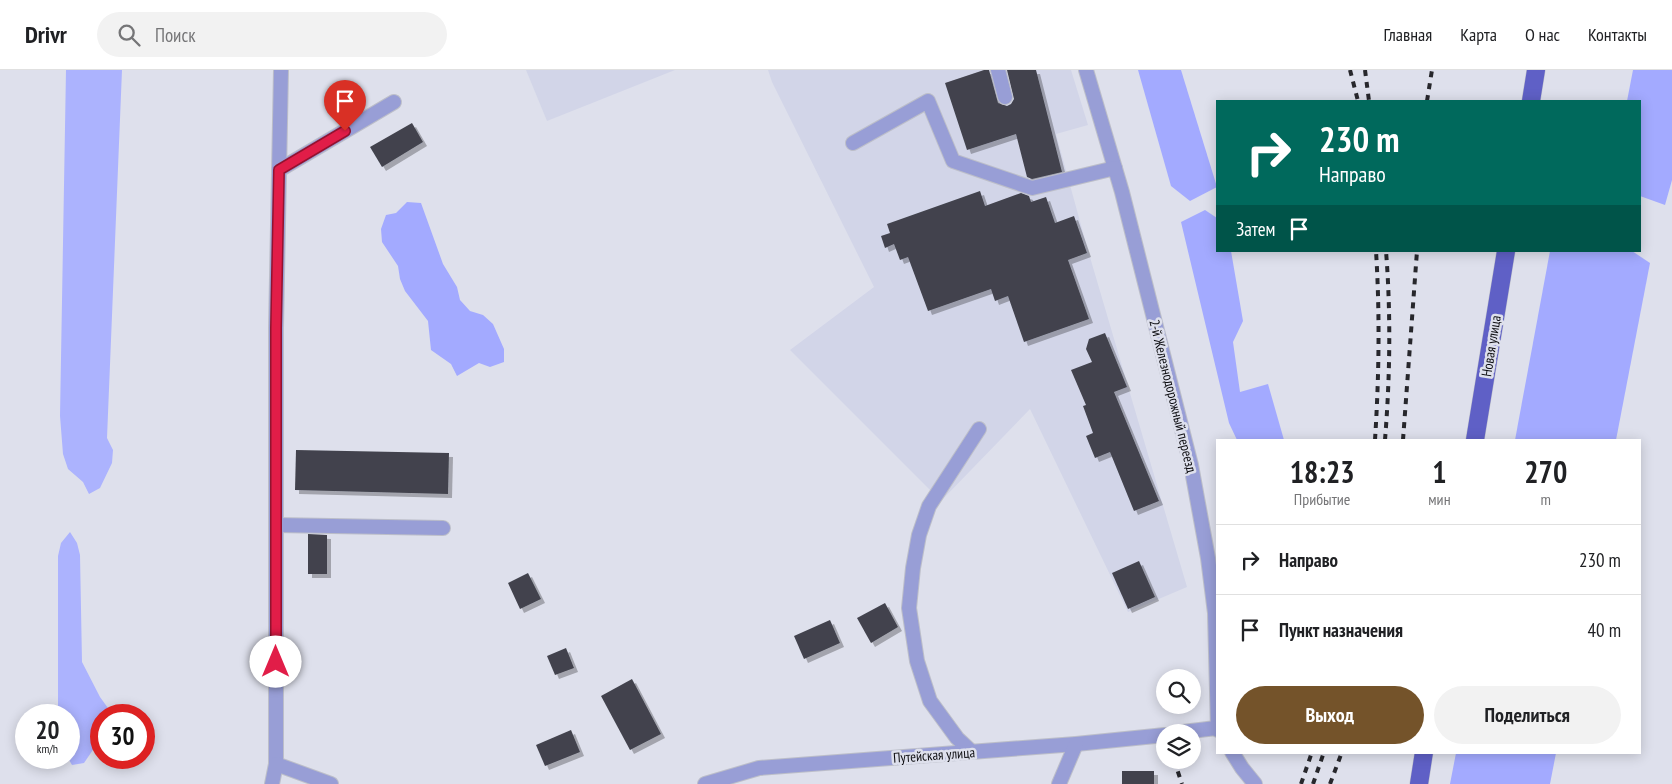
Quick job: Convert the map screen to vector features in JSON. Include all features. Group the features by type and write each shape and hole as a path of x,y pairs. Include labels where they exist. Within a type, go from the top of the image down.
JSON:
{"main road":[{"path":"1531,100 1536,70"},
{"name":"Новая улица","path":"1475,439 1506,252"},
{"path":"1419,784 1424,754"}],"street":[{"path":"272,784 276,764 276,338 281,70"},
{"path":"998,70 1005,97"},
{"name":"2-й Железнодорожный переезд","path":"1086,70 1115,168 1191,465 1208,558 1216,633"},
{"path":"852,143 928,101 953,161 968,167 1032,188 1115,168"},
{"path":"279,170 394,102"},
{"path":"972,752 957,738 930,701 917,662 909,608 913,568 919,536 929,506 979,429"},
{"path":"276,525 443,528"},
{"path":"1201,730 1216,729"},
{"name":"Путейская улица","path":"705,784 723,781 759,768 1076,744 1156,736"},
{"path":"1059,784 1076,744"},
{"path":"1233,754 1255,784"},
{"path":"276,764 331,784"}],"shaded area":[{"path":"66,70 122,70 107,438 113,450 112,463 100,488 89,494 83,482 68,469 63,454 60,416"},
{"path":"526,70 675,70 547,121"},
{"path":"768,70 1071,70 1088,125 1056,134 1087,247 1187,587 1128,612 1030,409 941,501 790,350 874,287 772,82"},
{"path":"1138,70 1181,70 1216,184 1216,188 1190,201 1171,186"},
{"path":"1633,70 1672,70 1672,180 1665,205 1641,196 1641,100 1627,100"},
{"path":"407,202 421,203 443,264 457,287 460,300 470,311 483,315 493,324 504,349 504,362 490,367 479,363 457,376 451,364 431,350 428,321 405,291 400,279 398,266 382,242 381,229 386,215 396,213"},
{"path":"1205,210 1216,217 1216,252 1231,252 1243,321 1233,342 1240,392 1268,384 1284,439 1237,439 1229,423 1181,222"},
{"path":"1550,252 1634,252 1650,263 1616,439 1515,439"},
{"path":"70,532 77,543 80,555 82,662 105,704 90,704 90,754 84,763 80,764 80,704 58,704 58,556 61,543"},
{"path":"1456,754 1556,754 1550,784 1450,784"}],"building":[{"path":"989,70 998,103 1007,106 1014,99 1007,70 1036,70 1062,172 1032,179 1027,177 1016,134 967,150 945,83"},
{"path":"412,123 423,142 382,167 370,147"},
{"path":"980,191 985,206 1021,193 1029,196 1031,202 1046,197 1055,223 1074,216 1087,253 1068,260 1089,319 1024,342 1008,296 995,301 991,289 928,311 908,257 900,260 894,244 885,248 881,236 890,233 887,224"},
{"path":"1105,333 1127,387 1114,392 1159,501 1134,511 1110,452 1095,458 1086,436 1093,433 1083,406 1086,405 1071,370 1092,362 1086,349 1089,339"},
{"path":"296,450 449,453 448,494 295,490"},
{"path":"308,534 327,535 327,574 308,574"},
{"path":"1139,561 1155,597 1128,609 1112,573"},
{"path":"528,573 541,599 520,609 508,583"},
{"path":"885,603 898,627 871,643 857,618"},
{"path":"830,620 840,643 804,659 794,636"},
{"path":"566,648 574,668 555,675 547,656"},
{"path":"632,679 661,734 630,750 601,696"},
{"path":"571,730 580,752 545,766 536,745"},
{"path":"1122,771 1154,771 1154,784 1122,784"}],"railway":[{"path":"1350,70 1358,100"},
{"path":"1365,70 1369,100"},
{"path":"1427,100 1432,70"},
{"path":"1375,439 1378,346 1376,252"},
{"path":"1385,439 1389,346 1386,252"},
{"path":"1403,439 1417,252"},
{"path":"1301,784 1311,754"},
{"path":"1313,784 1323,754"},
{"path":"1330,784 1341,754"},
{"path":"1177,769 1182,784"}],"route":[{"path":"276,662 276,328 279,170 345,131"}]}
